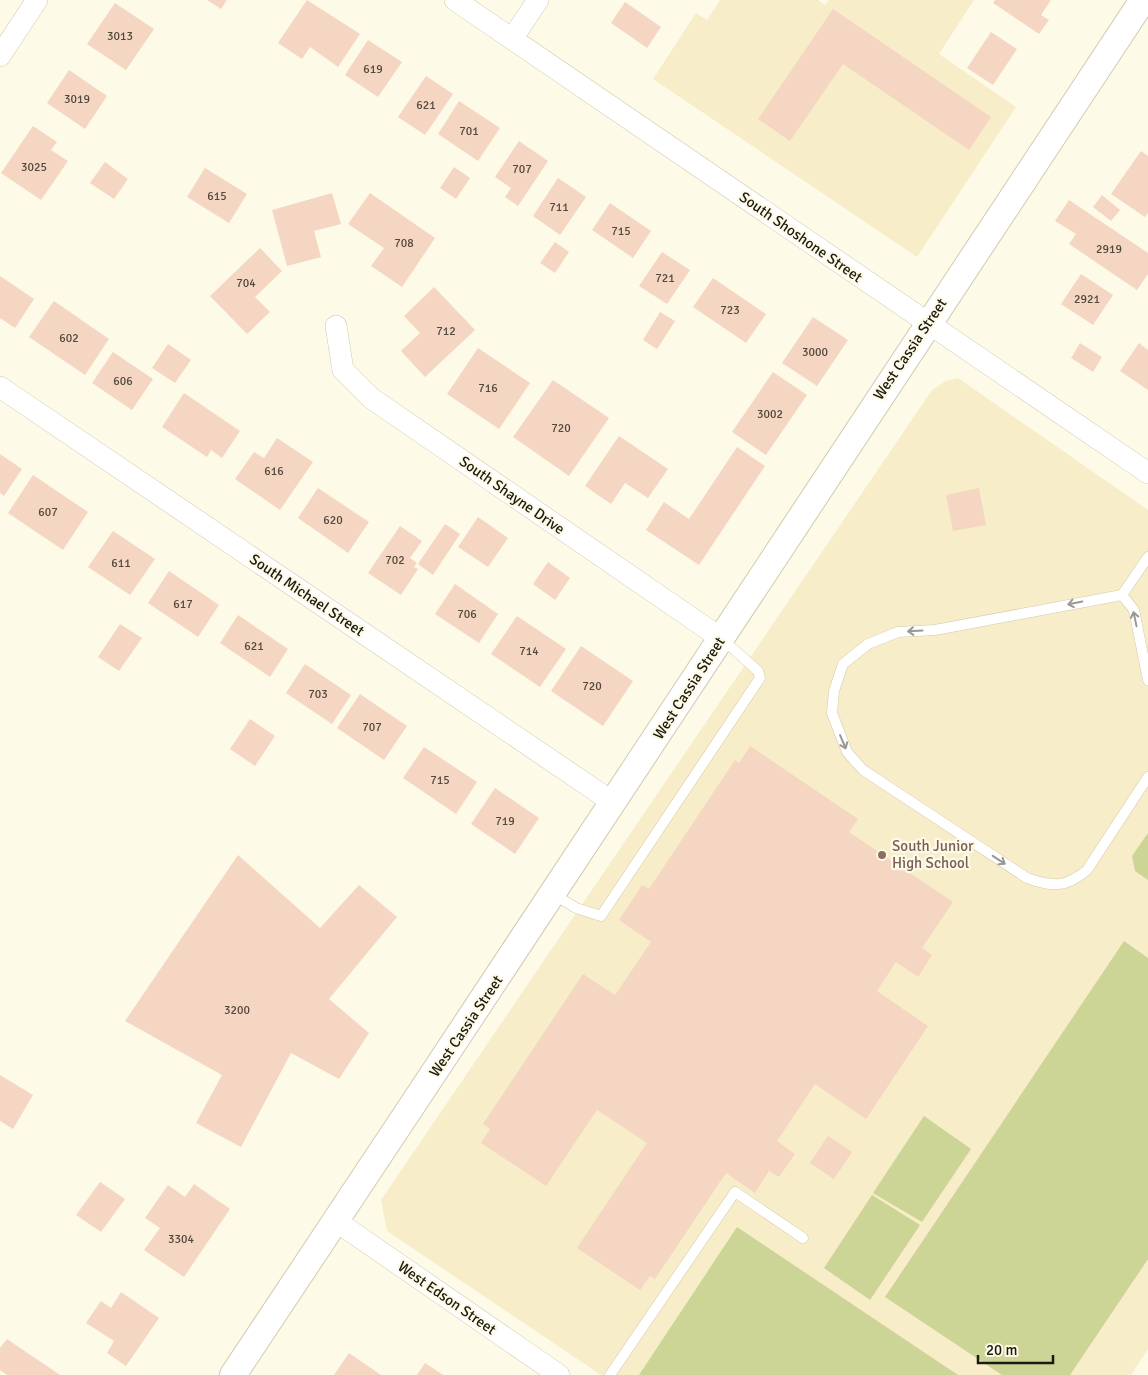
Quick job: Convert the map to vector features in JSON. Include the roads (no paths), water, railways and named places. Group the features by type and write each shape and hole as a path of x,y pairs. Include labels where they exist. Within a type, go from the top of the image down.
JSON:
{"street":[{"path":"0,56 37,0"},
{"name":"South Shoshone Street","path":"455,0 927,324 1148,473"},
{"path":"512,39 538,0"},
{"name":"West Cassia Street","path":"233,1375 614,803 809,502 1142,0"},
{"name":"South Shayne Drive","path":"336,326 343,370 371,398 722,639"},
{"name":"South Michael Street","path":"0,387 614,803"},
{"name":"West Edson Street","path":"336,1221 559,1375"}],"lane":[{"path":"1148,556 1122,595 935,630 898,632 868,644 843,664 834,691 832,713 847,752 863,770 1027,878 1040,883 1058,885 1074,881 1087,870 1148,777"},
{"path":"1122,595 1134,610 1148,680"},
{"path":"552,894 576,908 601,916 749,695 760,678 758,671 722,639"},
{"path":"610,1375 735,1192 803,1238"}],"place":[{"name":"South Junior High School","path":"882,855"}]}
